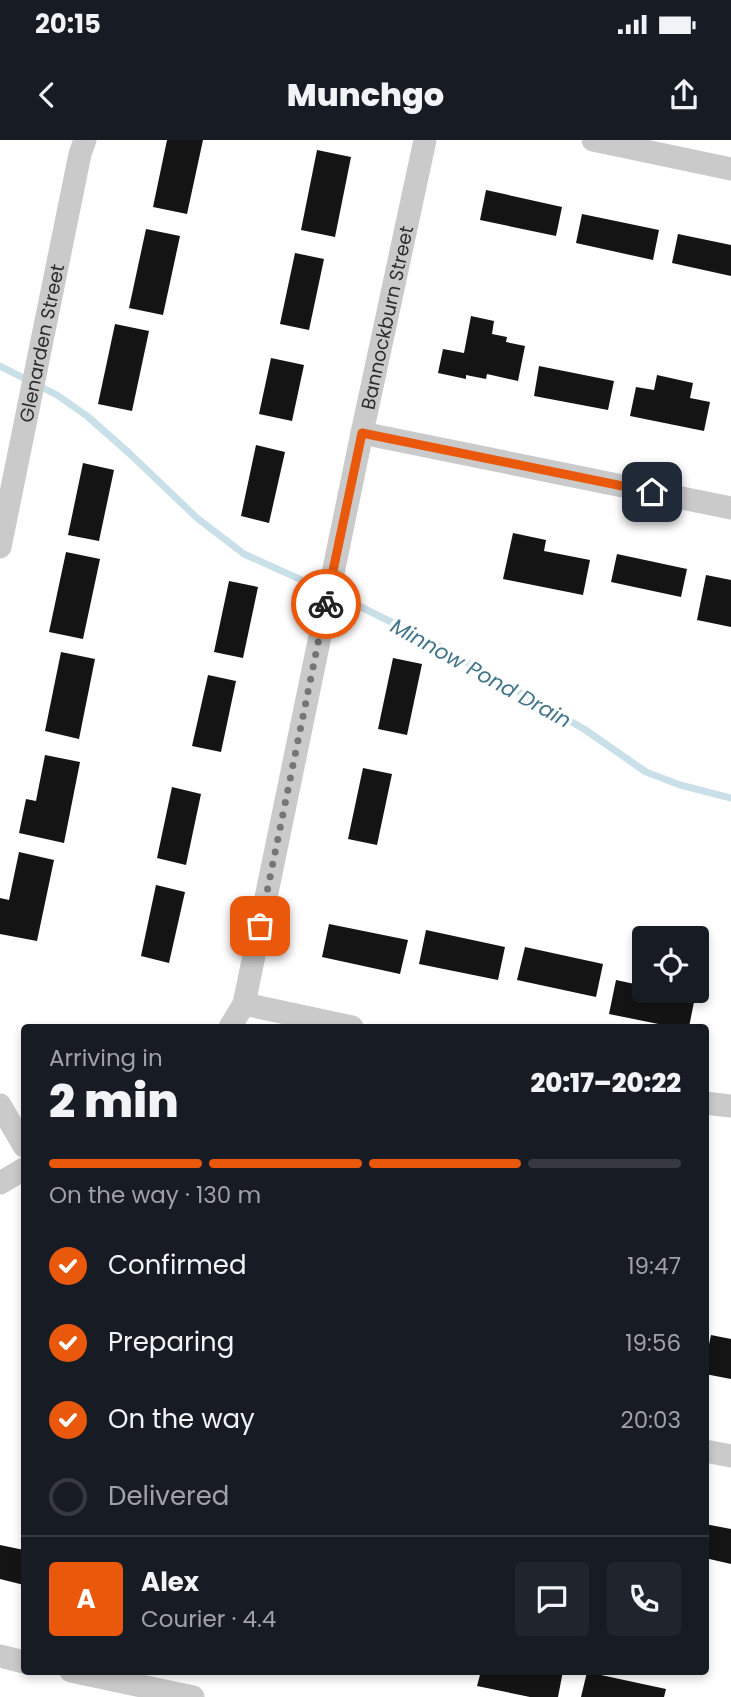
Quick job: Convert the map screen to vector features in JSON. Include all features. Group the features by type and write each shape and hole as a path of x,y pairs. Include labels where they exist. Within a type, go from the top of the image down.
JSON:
{"street":[{"name":"Glenarden Street","path":"1,534 85,140"},
{"name":"Bannockburn Street","path":"232,1024 244,1004 425,140"},
{"path":"593,140 731,169"},
{"path":"362,433 731,509"},
{"path":"244,1004 338,1024"},
{"path":"709,1103 731,1106"},
{"path":"0,1105 21,1141"},
{"path":"0,1183 21,1171"},
{"path":"709,1452 731,1456"},
{"path":"0,1656 21,1660"},
{"path":"90,1675 193,1697"}],"building":[{"path":"167,140 203,140 187,214 153,207"},
{"path":"317,150 351,157 335,237 301,230"},
{"path":"486,190 562,207 556,236 480,220"},
{"path":"582,214 659,230 653,260 576,243"},
{"path":"146,229 180,236 163,315 129,308"},
{"path":"678,234 731,245 731,276 672,263"},
{"path":"295,253 324,259 309,330 280,324"},
{"path":"471,316 494,321 492,334 507,337 506,342 525,346 518,381 487,374 486,379 466,375 466,379 438,373 443,349 464,353"},
{"path":"115,324 149,331 132,411 98,404"},
{"path":"271,358 304,365 292,421 259,414"},
{"path":"539,366 614,381 608,410 534,396"},
{"path":"657,375 693,383 690,398 710,402 704,431 630,416 636,387 654,390"},
{"path":"256,445 285,452 269,523 241,516"},
{"path":"83,463 114,470 99,541 68,535"},
{"path":"513,533 546,540 544,551 590,560 583,595 503,579"},
{"path":"66,552 100,559 83,639 49,632"},
{"path":"617,554 687,569 681,597 611,582"},
{"path":"706,575 731,580 731,627 697,620"},
{"path":"229,581 258,587 243,658 214,652"},
{"path":"61,652 95,659 79,739 45,731"},
{"path":"393,658 422,664 407,735 378,729"},
{"path":"208,675 236,681 221,752 192,746"},
{"path":"45,755 80,762 64,843 19,833 26,799 36,801"},
{"path":"363,768 392,774 377,845 348,839"},
{"path":"172,787 201,794 186,865 157,858"},
{"path":"19,852 54,860 37,941 0,934 0,898 9,900"},
{"path":"156,885 185,892 169,963 141,956"},
{"path":"329,924 408,940 400,974 322,957"},
{"path":"426,930 505,947 498,980 419,964"},
{"path":"525,947 603,964 596,997 517,980"},
{"path":"616,980 632,983 632,1003 694,1003 690,1024 658,1024 609,1014"},
{"path":"711,1335 731,1339 731,1379 709,1375"},
{"path":"709,1525 731,1529 731,1564 709,1559"},
{"path":"0,1545 21,1549 21,1584 0,1579"},
{"path":"480,1675 562,1675 558,1697 530,1697 477,1686"},
{"path":"586,1675 601,1675 666,1689 664,1697 581,1697"}],"waterway":[{"name":"Minnow Pond Drain","path":"0,366 57,395 87,416 197,518 244,554 435,644 584,729 646,772 680,785 731,798"}],"way so far":[{"path":"260,926 326,604"}],"route":[{"path":"326,604 362,433 652,492"}]}
